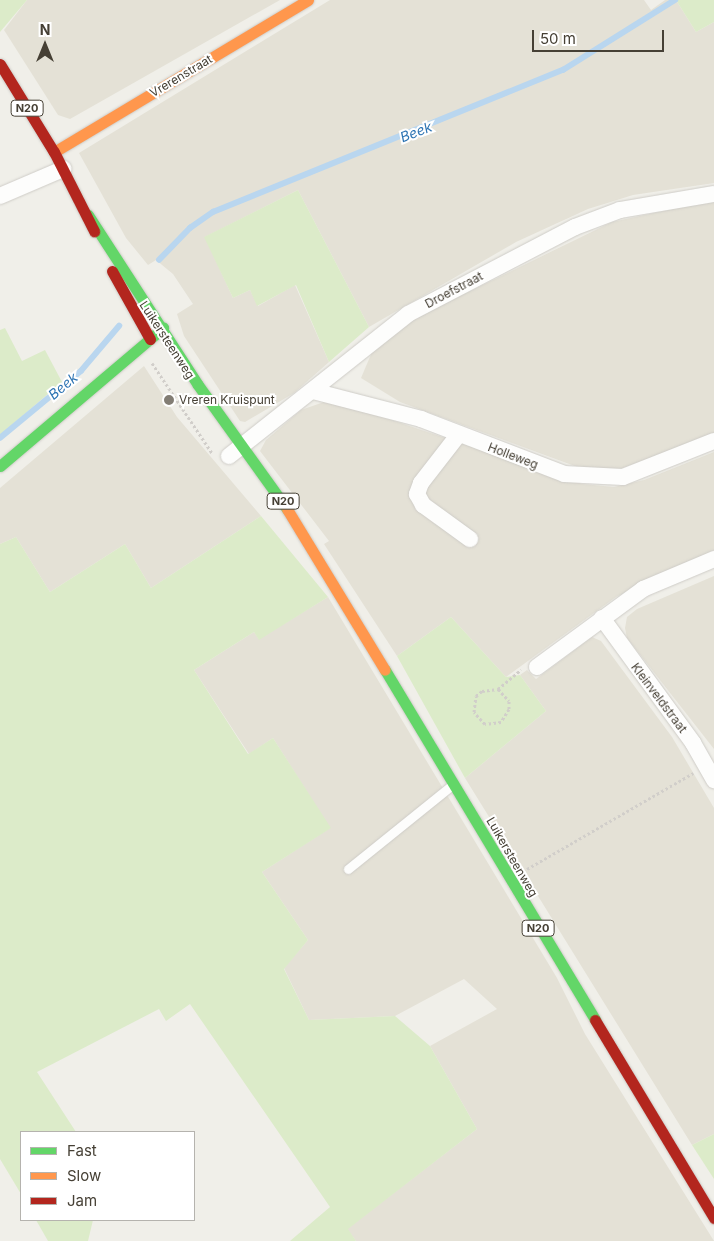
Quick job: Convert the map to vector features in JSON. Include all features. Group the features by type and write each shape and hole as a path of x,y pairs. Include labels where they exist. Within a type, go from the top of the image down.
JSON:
{"main road":[{"name":"Vrerenstraat","path":"54,152 308,0"},
{"name":"Luikersteenweg","path":"0,64 54,152 88,215 144,341 158,351"},
{"name":"Luikersteenweg","path":"88,215 163,328 231,456"},
{"path":"0,466 144,341 163,328"},
{"name":"Luikersteenweg","path":"219,443 318,560 454,783 714,1218"},
{"name":"Luikersteenweg","path":"256,489 318,560"}],"street":[{"path":"0,196 63,169"},
{"name":"Droefstraat","path":"231,456 408,314 575,227 620,210 714,194"},
{"name":"Holleweg","path":"313,391 389,409 459,434 520,461 564,474 623,477 714,441"},
{"path":"459,434 420,483 417,494 423,505 470,539"},
{"path":"537,667 643,589 714,559"},
{"name":"Kleinveldstraat","path":"602,618 710,773"}],"lane":[{"path":"348,869 454,783"}],"path":[{"path":"144,341 231,456"},
{"path":"498,689 509,701 510,709 501,722 485,724 474,712 476,696 482,690 498,689 526,667 537,667"},
{"path":"510,879 710,773"}],"shaded area":[{"path":"27,0 280,0 70,119 58,115 4,30"},
{"path":"330,0 644,0 651,10 665,0 676,0 696,32 714,22 714,183 633,195 588,209 516,242 369,327 298,190 205,237 233,298 250,290 258,306 295,285 329,362 294,393 245,422 240,421 184,336 177,314 193,304 173,274 156,260 148,265 126,238 79,153"},
{"path":"714,200 714,434 620,469 583,469 400,402 361,378 372,352 410,322 456,298 612,222"},
{"path":"144,366 177,417 261,516 151,588 125,544 50,592 16,537 0,544 0,488"},
{"path":"324,402 362,410 582,484 614,487 644,480 714,452 714,550 616,597 506,677 451,617 397,656 324,544 329,541 260,451 266,440 301,410"},
{"path":"714,576 714,749 627,638 625,628 627,617 637,609"},
{"path":"328,597 557,978 585,1034 714,1241 356,1241 347,1229 477,1129 430,1046 497,1009 464,979 395,1016 309,1020 284,968 308,940 262,872 330,828 273,738 249,754 194,670 254,632 259,639"},
{"path":"592,637 601,641 672,737 714,808 714,1134 692,1145 465,778 546,711 520,675 527,670 536,679"}],"green space":[{"path":"0,0 27,0 0,32"},
{"path":"676,0 714,0 714,22 696,32"},
{"path":"298,190 369,327 329,362 296,285 257,306 250,290 233,298 204,237"},
{"path":"5,328 22,361 45,350 62,382 0,435 0,330"},
{"path":"261,516 328,597 259,640 254,632 194,670 248,754 273,738 331,828 262,872 308,940 284,969 309,1020 395,1016 430,1046 477,1129 348,1229 356,1241 290,1241 330,1207 190,1004 166,1021 159,1009 37,1072 75,1131 20,1131 20,1192 0,1159 0,544 16,537 50,592 125,544 151,588"},
{"path":"451,617 506,677 520,675 546,711 465,778 397,656"},
{"path":"714,1134 714,1179 692,1145"},
{"path":"37,1221 93,1221 88,1241 48,1241"}],"waterway":[{"name":"Beek","path":"159,260 190,228 213,212 563,70 675,0"},
{"name":"Beek","path":"0,438 81,371 119,326"}],"traffic: fast":[{"path":"88,215 198,385 287,509"},
{"path":"0,466 163,328"},
{"path":"385,670 595,1020"}],"traffic: slow":[{"path":"54,152 308,0"},
{"path":"287,509 385,670"}],"traffic: jam":[{"path":"0,64 54,152 94,231"},
{"path":"112,271 150,339"},
{"path":"595,1020 714,1218"}],"place":[{"name":"Vreren Kruispunt","path":"169,400"}]}
